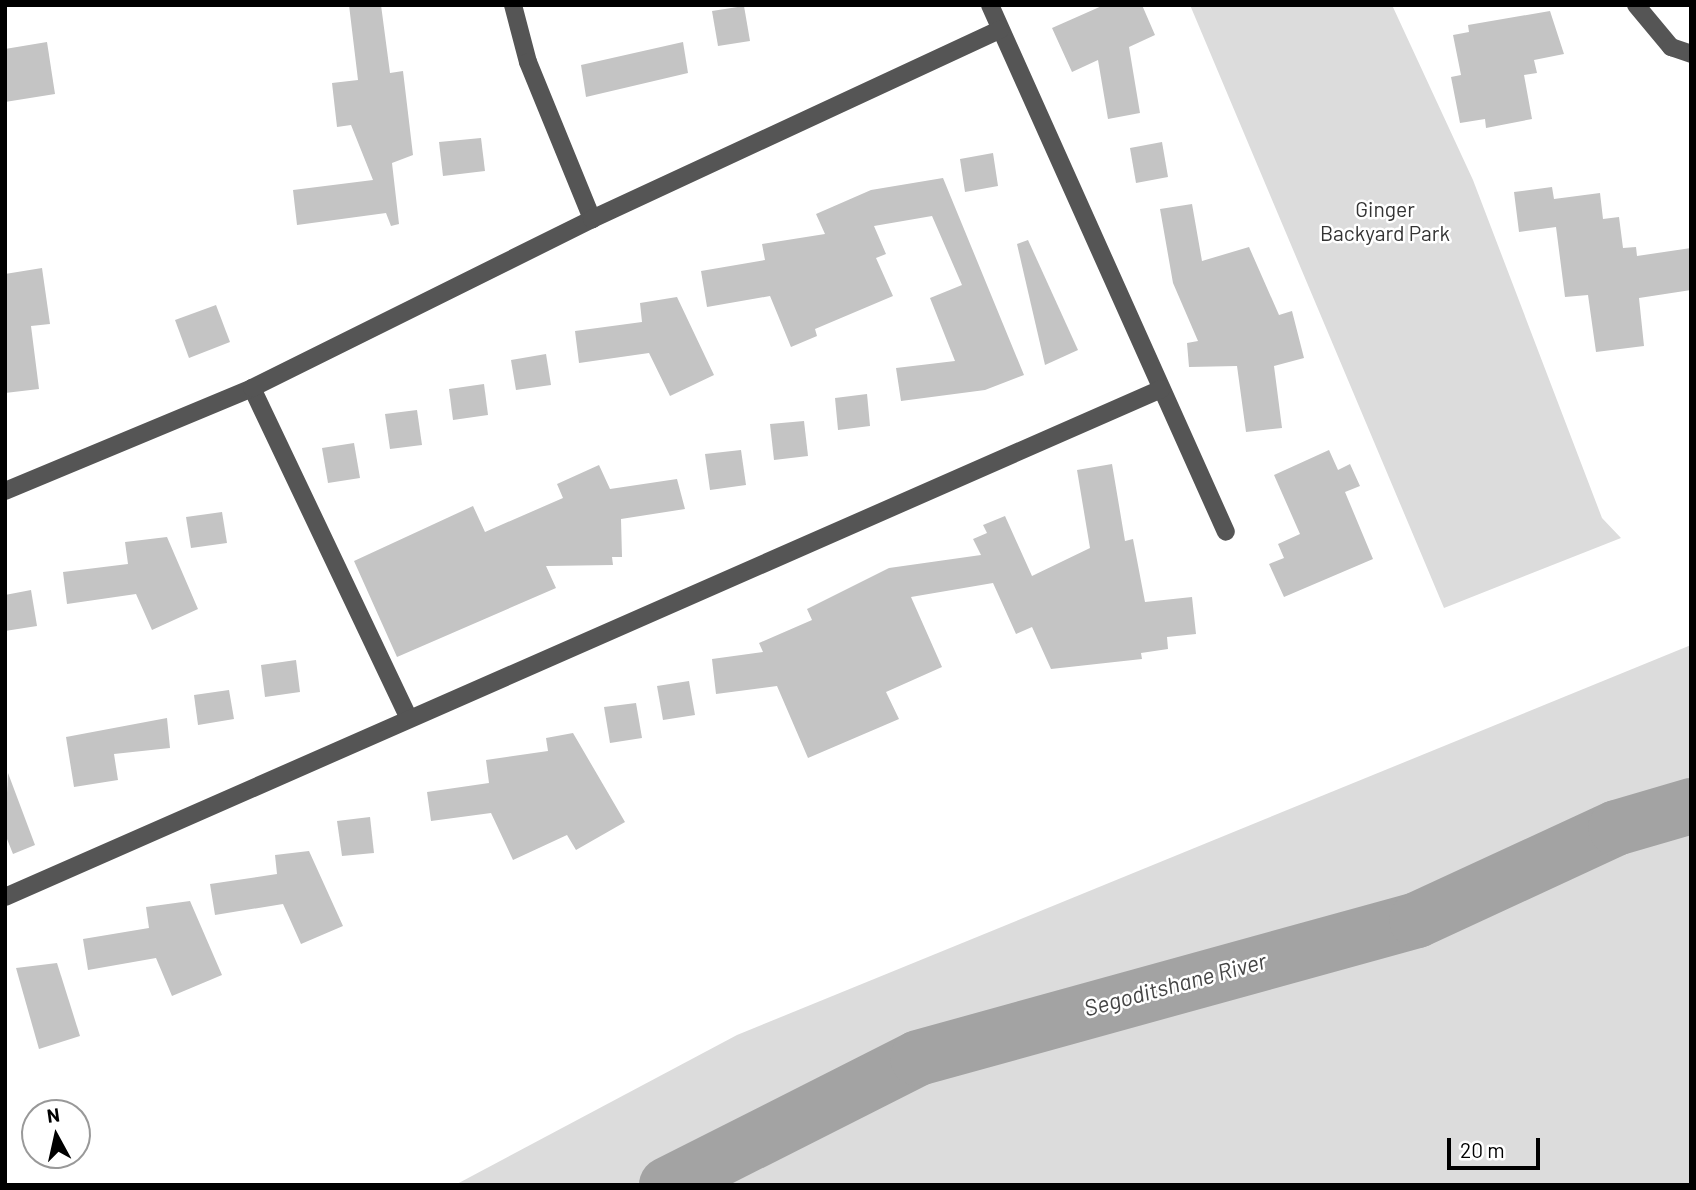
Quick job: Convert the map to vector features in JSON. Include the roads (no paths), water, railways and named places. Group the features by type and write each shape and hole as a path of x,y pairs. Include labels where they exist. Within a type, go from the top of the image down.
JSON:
{"street":[{"path":"513,5 528,62 592,219"},
{"path":"990,5 1226,532"},
{"path":"1636,5 1671,47 1691,54"},
{"path":"5,491 252,388 592,219 1000,30"},
{"path":"252,388 409,719"},
{"path":"5,897 1161,389"}],"waterway":[{"name":"Segoditshane River","path":"667,1185 918,1058 1417,920 1616,828 1691,806"}],"park label":[{"name":"Ginger Backyard Park","path":"1385,221"}]}
